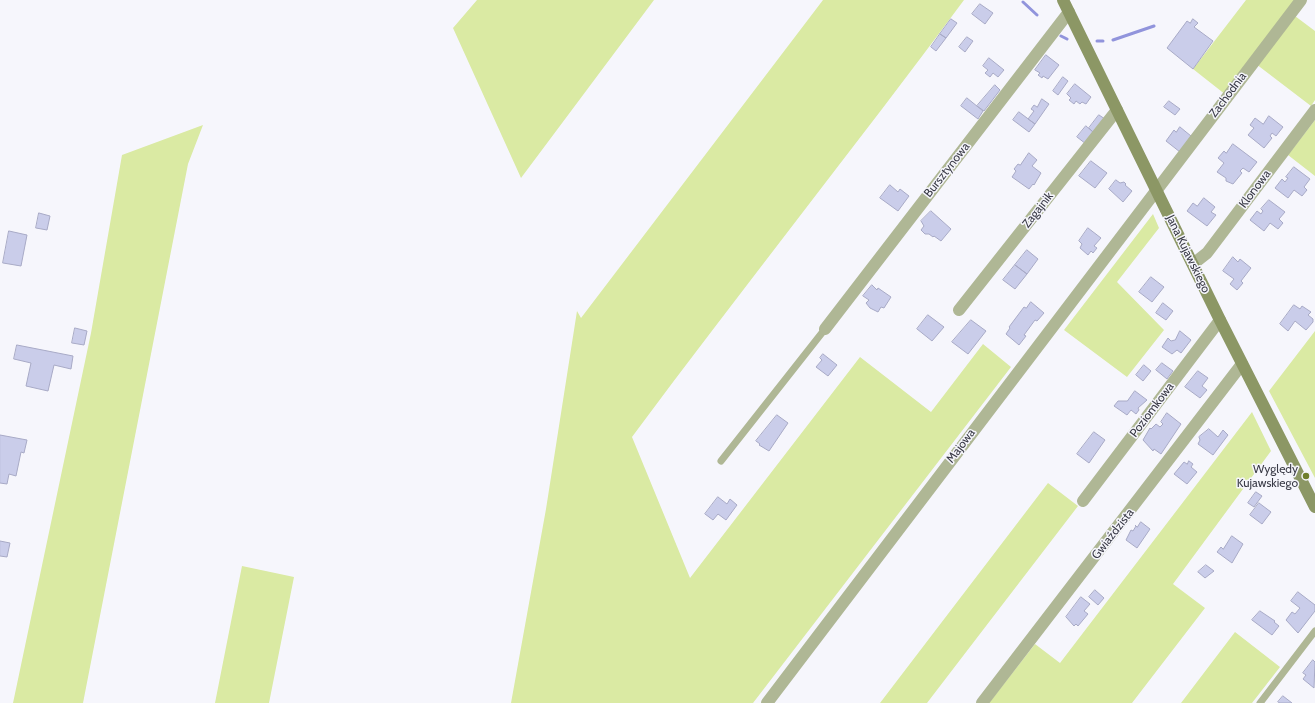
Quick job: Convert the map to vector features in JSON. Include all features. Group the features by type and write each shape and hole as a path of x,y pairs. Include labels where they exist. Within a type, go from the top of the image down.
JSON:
{"main road":[{"name":"Jana Kujawskiego","path":"1066,4 1220,320 1315,507"}],"street":[{"name":"Zachodnia","path":"1156,190 1301,0"},
{"name":"Bursztynowa","path":"825,329 1066,4"},
{"name":"Zagajnik","path":"959,310 1117,110"},
{"name":"Klonowa","path":"1193,264 1206,253 1315,110"},
{"name":"Majowa","path":"767,703 1156,190"},
{"name":"Poziomkowa","path":"1083,500 1220,320"},
{"name":"Gwiaździsta","path":"982,703 1242,364"}],"lane":[{"path":"721,461 825,329"},
{"path":"1260,703 1315,631"}],"green space":[{"path":"477,0 654,0 521,178 453,28"},
{"path":"823,0 964,0 632,437 690,578 860,357 931,412 983,344 1011,367 753,703 511,703 546,509 577,311 581,318"},
{"path":"1246,0 1298,0 1226,95 1193,69"},
{"path":"1295,16 1315,31 1315,100 1311,106 1256,64"},
{"path":"1315,120 1315,176 1288,155"},
{"path":"203,125 188,164 83,703 13,703 91,333 122,155"},
{"path":"1153,214 1159,228 1117,282 1164,330 1127,377 1064,330"},
{"path":"1315,331 1315,478 1269,391"},
{"path":"1252,412 1271,451 1173,584 1205,608 1132,703 989,703 1035,644 1060,663"},
{"path":"1048,483 1078,506 927,703 880,703"},
{"path":"242,566 294,577 269,703 215,703"},
{"path":"1235,632 1280,667 1252,703 1181,703"}],"building":[{"path":"980,4 993,13 985,24 972,14"},
{"path":"951,19 957,23 946,38 940,34"},
{"path":"1193,19 1198,23 1194,27 1213,41 1193,69 1167,48 1187,21 1190,23"},
{"path":"940,34 946,38 936,51 931,47"},
{"path":"967,37 973,41 965,52 959,47"},
{"path":"1046,55 1059,65 1048,79 1043,76 1042,78 1038,75 1040,73 1035,70"},
{"path":"989,58 1004,70 998,77 993,73 990,77 985,73 988,70 983,66"},
{"path":"1063,77 1068,81 1058,95 1053,91"},
{"path":"1075,84 1091,97 1086,104 1082,102 1080,104 1076,101 1074,104 1069,100 1071,98 1067,94"},
{"path":"995,85 1000,90 984,111 977,106"},
{"path":"967,98 983,111 978,119 961,106"},
{"path":"1042,99 1049,104 1035,124 1028,119 1034,111 1031,109 1034,105 1037,107"},
{"path":"1169,101 1180,109 1175,115 1164,107"},
{"path":"1019,112 1035,124 1029,132 1013,120"},
{"path":"1099,115 1105,119 1094,133 1089,128"},
{"path":"1269,116 1283,127 1276,136 1272,133 1270,136 1272,138 1264,148 1248,135 1254,128 1250,125 1255,118 1263,124"},
{"path":"1086,126 1094,133 1086,144 1077,137"},
{"path":"1180,127 1191,136 1180,152 1166,141 1174,130 1176,132"},
{"path":"1233,144 1257,162 1249,172 1243,168 1240,171 1242,173 1233,184 1226,181 1226,178 1217,172 1224,163 1218,158 1224,151 1226,153"},
{"path":"1029,153 1037,160 1032,166 1041,173 1034,185 1033,184 1029,189 1012,177 1016,171 1014,169 1018,164 1020,165"},
{"path":"1091,161 1107,173 1095,188 1079,176"},
{"path":"1294,167 1310,179 1304,187 1307,190 1302,196 1294,190 1288,198 1275,188 1282,179 1285,182 1288,178 1286,177"},
{"path":"1116,180 1120,183 1124,182 1126,184 1125,185 1132,191 1123,202 1109,189"},
{"path":"890,185 898,192 900,189 909,196 898,211 880,198"},
{"path":"1204,198 1215,207 1211,212 1216,215 1207,226 1187,211 1193,203 1197,206"},
{"path":"1269,200 1285,212 1279,219 1283,223 1278,229 1270,223 1264,231 1250,220 1257,211 1261,214 1263,211 1261,209"},
{"path":"931,211 951,229 941,241 934,236 925,234 921,230 924,226 921,221"},
{"path":"39,213 50,216 47,230 36,228"},
{"path":"1088,228 1101,238 1094,246 1097,248 1093,253 1091,251 1088,255 1080,248 1082,244 1079,241"},
{"path":"9,231 27,235 21,266 3,263"},
{"path":"1027,250 1038,259 1027,274 1015,265"},
{"path":"1233,257 1238,262 1240,259 1251,268 1241,281 1243,283 1237,290 1230,284 1234,279 1223,271"},
{"path":"1015,265 1027,274 1015,289 1003,280"},
{"path":"1151,277 1164,287 1152,302 1139,292"},
{"path":"872,285 877,290 878,288 891,297 884,308 881,307 878,312 870,308 866,303 869,300 863,296"},
{"path":"1031,302 1044,313 1037,321 1035,320 1019,345 1006,334 1010,328 1009,327 1024,307 1026,308"},
{"path":"1163,303 1173,311 1166,320 1156,313"},
{"path":"1294,305 1300,309 1302,306 1311,312 1308,315 1313,319 1313,322 1306,330 1295,321 1288,331 1280,324"},
{"path":"928,315 944,327 932,341 917,329"},
{"path":"971,320 986,331 968,354 952,342"},
{"path":"75,328 87,331 84,345 72,343"},
{"path":"1180,331 1191,340 1181,353 1177,350 1172,354 1162,347 1168,338 1171,341 1175,340"},
{"path":"17,345 73,356 71,369 54,365 48,391 26,386 31,363 14,359"},
{"path":"823,354 837,365 828,376 816,367 822,360 820,358"},
{"path":"1162,363 1173,371 1167,379 1156,370"},
{"path":"1144,365 1151,371 1143,381 1136,375"},
{"path":"1198,371 1208,378 1202,386 1207,390 1200,398 1185,387"},
{"path":"1135,391 1147,400 1138,408 1139,410 1136,414 1131,410 1127,415 1114,406 1118,401 1127,401"},
{"path":"1167,413 1181,424 1161,454 1154,449 1153,451 1143,440 1150,428 1151,429 1156,424 1160,427 1163,424 1161,422"},
{"path":"777,415 788,423 769,451 759,445 760,444 756,441"},
{"path":"1209,429 1218,437 1223,430 1228,435 1213,455 1198,444 1200,440 1199,437"},
{"path":"1094,432 1105,440 1089,463 1077,454"},
{"path":"0,435 27,440 24,453 21,452 16,476 9,474 7,484 0,483"},
{"path":"1189,461 1193,464 1191,467 1197,472 1187,484 1174,474 1184,462 1187,464"},
{"path":"1256,492 1262,496 1254,507 1248,503"},
{"path":"718,497 727,504 730,499 737,505 726,520 718,514 713,520 705,514"},
{"path":"1259,503 1271,512 1262,524 1250,515"},
{"path":"1141,522 1150,529 1137,548 1126,540 1131,530 1133,531 1136,526 1137,527"},
{"path":"1232,536 1243,544 1232,563 1217,552 1221,547 1223,549"},
{"path":"0,541 10,543 7,557 0,556"},
{"path":"1206,565 1214,571 1205,578 1198,572"},
{"path":"1095,590 1104,598 1098,605 1089,597"},
{"path":"1298,592 1315,605 1315,611 1298,633 1286,620 1292,612 1295,614 1300,608 1291,601"},
{"path":"1081,597 1090,604 1084,611 1088,614 1078,626 1076,624 1074,626 1066,617"},
{"path":"1260,611 1275,621 1274,622 1279,626 1272,635 1252,620"},
{"path":"1313,660 1315,662 1314,688 1303,679 1306,675 1303,673"},
{"path":"1283,696 1292,703 1278,702"}],"waterway":[{"path":"1023,2 1037,15"},
{"path":"1113,40 1154,26"},
{"path":"1061,36 1067,39"},
{"path":"1097,41 1103,41"}],"place":[{"name":"Wyględy Kujawskiego","path":"1306,476"}]}
